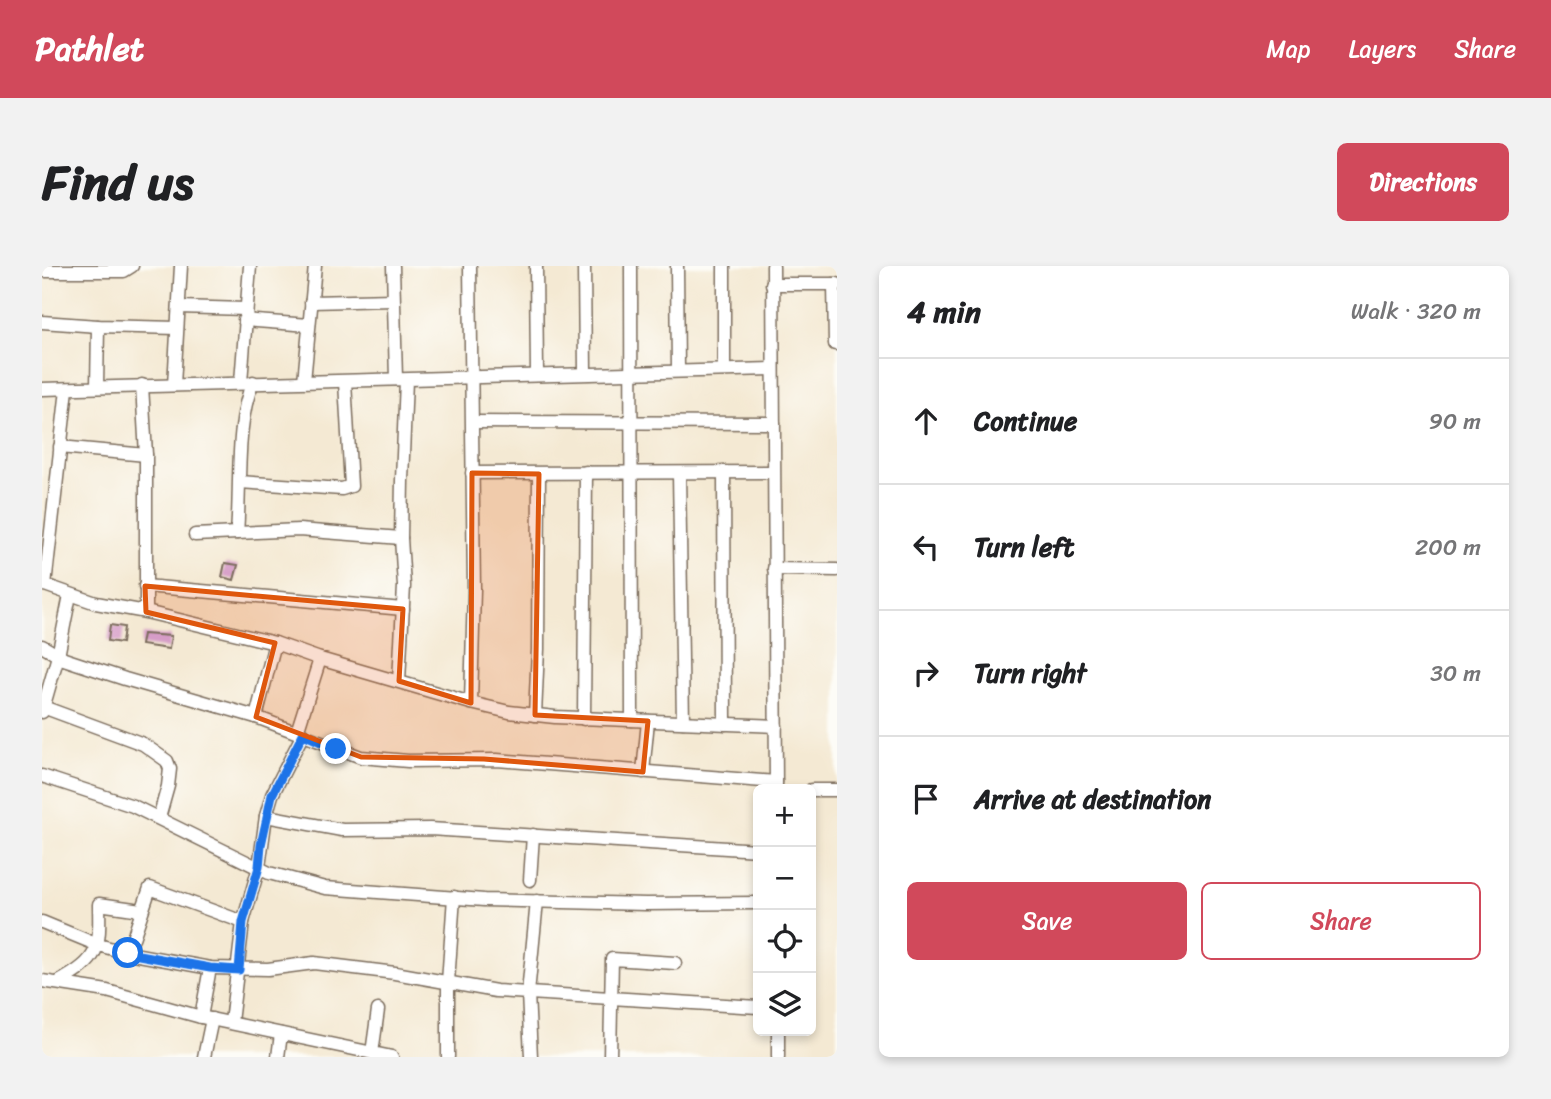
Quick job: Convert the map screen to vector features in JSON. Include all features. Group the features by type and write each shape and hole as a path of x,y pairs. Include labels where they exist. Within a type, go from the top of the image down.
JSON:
{"street":[{"path":"42,271 124,271 132,266"},
{"path":"174,385 181,266"},
{"path":"237,533 247,382 245,314 250,266"},
{"path":"304,381 315,266"},
{"path":"393,266 393,300 401,379 401,538 404,586 399,681"},
{"path":"470,266 474,589 471,703"},
{"path":"536,266 537,374"},
{"path":"584,266 584,373"},
{"path":"631,266 632,720"},
{"path":"677,266 678,370"},
{"path":"724,266 724,370"},
{"path":"773,266 776,784"},
{"path":"772,284 836,284 835,344"},
{"path":"311,302 393,300"},
{"path":"178,307 245,314 309,326"},
{"path":"42,322 177,328"},
{"path":"97,387 98,326"},
{"path":"42,389 773,369"},
{"path":"240,482 342,489 351,486 345,382"},
{"path":"142,386 146,455 146,612"},
{"path":"67,389 43,584 70,596 96,603 146,612 275,643 320,659 471,703 535,715 584,719 776,726"},
{"path":"473,422 774,422"},
{"path":"61,447 146,455"},
{"path":"584,719 586,472"},
{"path":"724,472 725,724"},
{"path":"472,473 773,472"},
{"path":"679,473 683,722"},
{"path":"535,715 539,474"},
{"path":"195,535 299,530 401,538"},
{"path":"774,569 837,570"},
{"path":"145,586 403,609"},
{"path":"70,596 58,656 43,710 143,744 167,761 170,769 168,786 159,818"},
{"path":"256,717 275,643"},
{"path":"42,646 58,656 125,680 256,717 336,749 381,760 484,759 757,784"},
{"path":"231,1022 243,922 259,867 272,795 300,733 320,659"},
{"path":"643,772 648,721"},
{"path":"42,776 105,796 159,818 287,879 325,888 537,901 753,903"},
{"path":"816,790 837,790"},
{"path":"267,816 342,830 430,829 753,850"},
{"path":"530,880 533,835"},
{"path":"128,953 141,910 152,887 243,922"},
{"path":"448,1057 448,982 454,897"},
{"path":"531,1057 528,993 537,901"},
{"path":"58,982 94,956 98,944 100,903 141,910"},
{"path":"42,922 128,953 210,968 239,970 314,963 395,972 484,990 753,1007"},
{"path":"610,1057 612,959 675,963"},
{"path":"204,1057 210,968"},
{"path":"42,981 107,991 207,1018 392,1057"},
{"path":"372,1053 378,1010"},
{"path":"278,1057 281,1034"},
{"path":"778,1036 778,1057"}],"highlighted area":[{"path":"472,473 539,474 535,715 648,721 643,772 484,759 361,757 256,717 275,643 146,612 145,586 403,609 399,681 471,703"}],"building":[{"path":"225,563 238,565 234,580 222,577"},
{"path":"110,625 124,627 122,643 108,641"},
{"path":"143,634 171,636 169,649 141,645"}],"route":[{"path":"128,953 210,968 239,970 243,922 249,909 259,867 272,795 303,734 336,749"}]}
